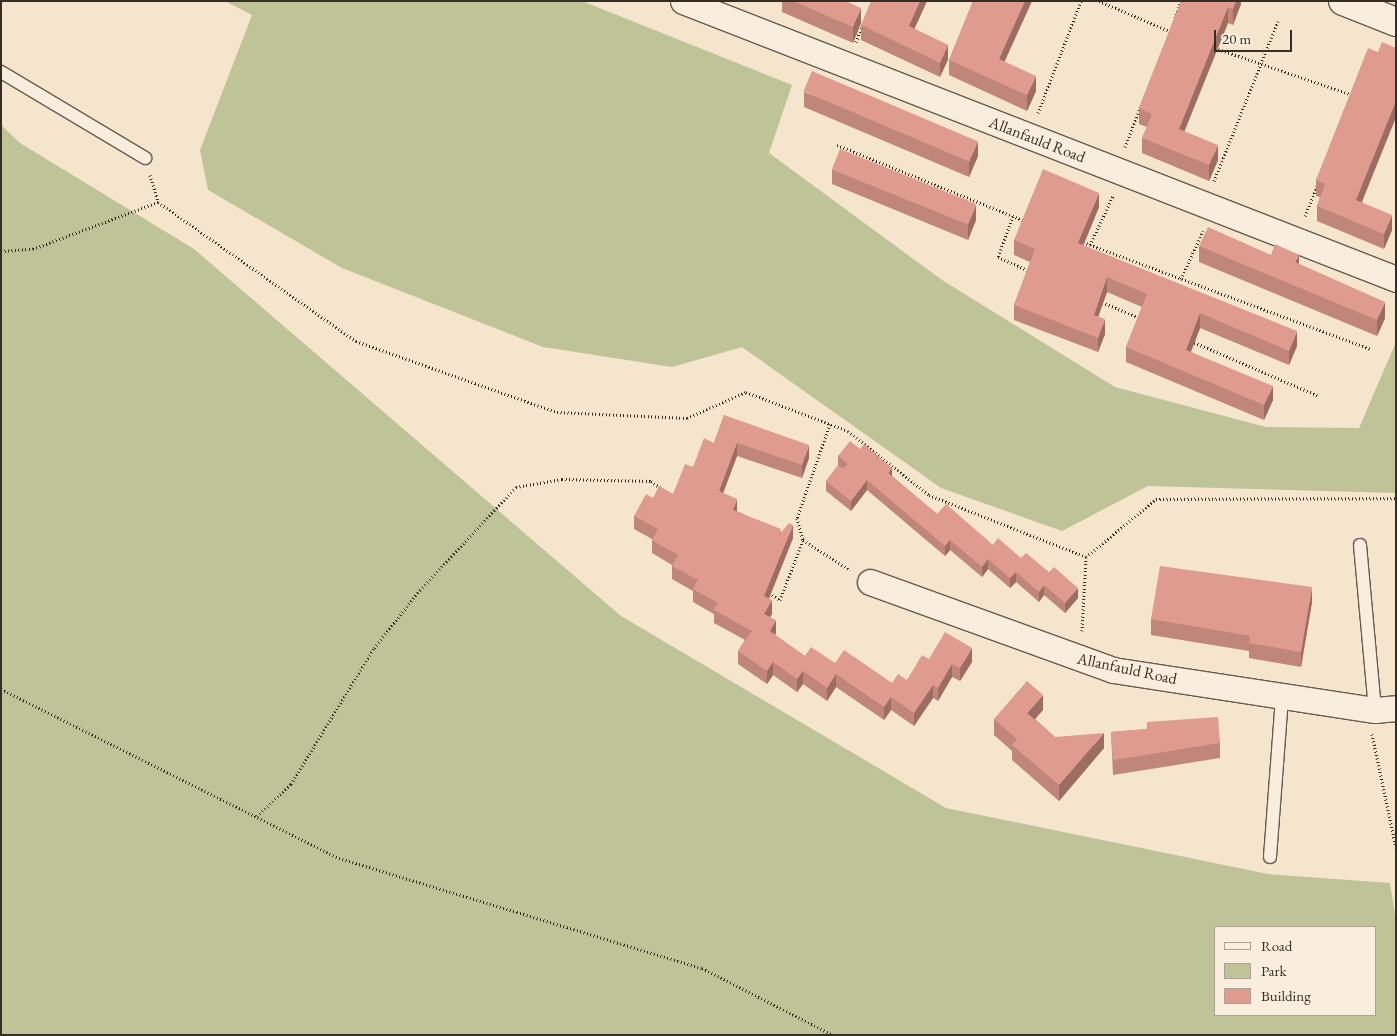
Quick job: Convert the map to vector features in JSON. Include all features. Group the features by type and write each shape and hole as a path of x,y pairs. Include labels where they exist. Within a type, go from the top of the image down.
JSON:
{"street":[{"path":"1344,1 1396,22"},
{"name":"Allanfauld Road","path":"679,2 1396,279"},
{"name":"Allanfauld Road","path":"870,582 1081,662 1282,696 1379,709"}],"lane":[{"path":"1,72 145,158"},
{"path":"1360,545 1379,709"},
{"path":"1270,857 1282,696"}],"path":[{"path":"1029,137 1081,1"},
{"path":"1099,1 1179,35"},
{"path":"1166,41 1182,1"},
{"path":"846,67 866,18"},
{"path":"1180,279 1278,21"},
{"path":"1206,45 1361,98"},
{"path":"1349,104 1356,87"},
{"path":"1090,245 1120,172 1141,106"},
{"path":"837,145 1030,222"},
{"path":"145,158 158,202 356,341 557,412 687,418 746,392 848,431 929,495 1086,557"},
{"path":"1296,240 1321,176"},
{"path":"1,250 33,248 158,202"},
{"path":"1013,216 998,257 1035,273"},
{"path":"1073,239 1370,349"},
{"path":"1090,297 1145,321"},
{"path":"1182,336 1319,396"},
{"path":"764,590 780,600 803,540 796,518 830,424"},
{"path":"257,816 291,784 374,648 420,590 516,487 562,479 651,481 669,495"},
{"path":"1081,662 1086,557 1156,498 1396,498"},
{"path":"803,540 870,582"},
{"path":"1,689 339,858 702,968 833,1035"},
{"path":"1379,709 1396,848"}],"green space":[{"path":"225,1 582,1 792,85 769,153 942,280 1115,387 1266,427 1359,428 1396,342 1396,493 1148,486 1062,531 941,488 742,347 672,367 543,347 342,268 208,190 200,150 252,15"},
{"path":"1,125 20,143 194,249 621,616 946,808 1268,874 1390,883 1396,921 1396,1035 1,1035"}],"building":[{"path":"793,1 846,1 861,8 853,27"},
{"path":"871,1 920,1 909,26 948,45 940,63 861,25"},
{"path":"973,1 1025,1 999,59 1036,76 1027,95 949,60"},
{"path":"1181,1 1236,1 1233,9 1228,7 1179,129 1218,145 1209,165 1142,138 1152,114 1139,108"},
{"path":"1382,42 1396,48 1396,101 1356,200 1392,215 1384,234 1317,206 1325,184 1316,180 1368,48 1378,52"},
{"path":"812,71 978,141 969,162 803,91"},
{"path":"840,149 976,204 968,224 832,169"},
{"path":"1043,169 1099,193 1078,243 1297,331 1289,351 1200,313 1186,350 1273,386 1264,405 1126,347 1147,294 1107,277 1094,315 1105,319 1098,338 1014,305 1035,249 1014,240"},
{"path":"1208,227 1271,255 1275,244 1299,255 1295,262 1385,302 1377,320 1199,246"},
{"path":"724,415 809,445 802,465 737,443 719,491 737,499 733,510 781,529 779,535 789,523 793,525 764,596 772,600 764,614 776,620 770,631 805,656 811,647 835,663 844,650 892,683 898,674 907,680 922,655 929,659 945,632 972,648 960,668 952,664 938,688 933,685 914,713 891,697 884,707 836,674 827,688 803,671 797,679 773,662 767,671 738,651 752,631 714,610 718,603 693,589 698,580 672,566 678,555 652,540 658,529 634,516 646,494 653,498 659,486 673,494 685,464 693,467 704,438 714,443"},
{"path":"850,441 860,449 864,444 892,468 888,473 937,514 946,504 993,545 998,538 1021,558 1026,553 1049,572 1054,567 1078,588 1065,603 1044,585 1039,592 1016,572 1010,578 988,559 982,567 950,540 945,546 867,480 851,501 826,481 838,465 843,469 848,464 838,456"},
{"path":"1160,566 1312,587 1301,652 1249,643 1250,636 1151,619"},
{"path":"1027,681 1043,695 1027,713 1055,737 1104,733 1059,785 1012,745 1017,739 994,719"},
{"path":"1218,717 1220,743 1113,760 1111,732 1148,729 1147,722"}]}
